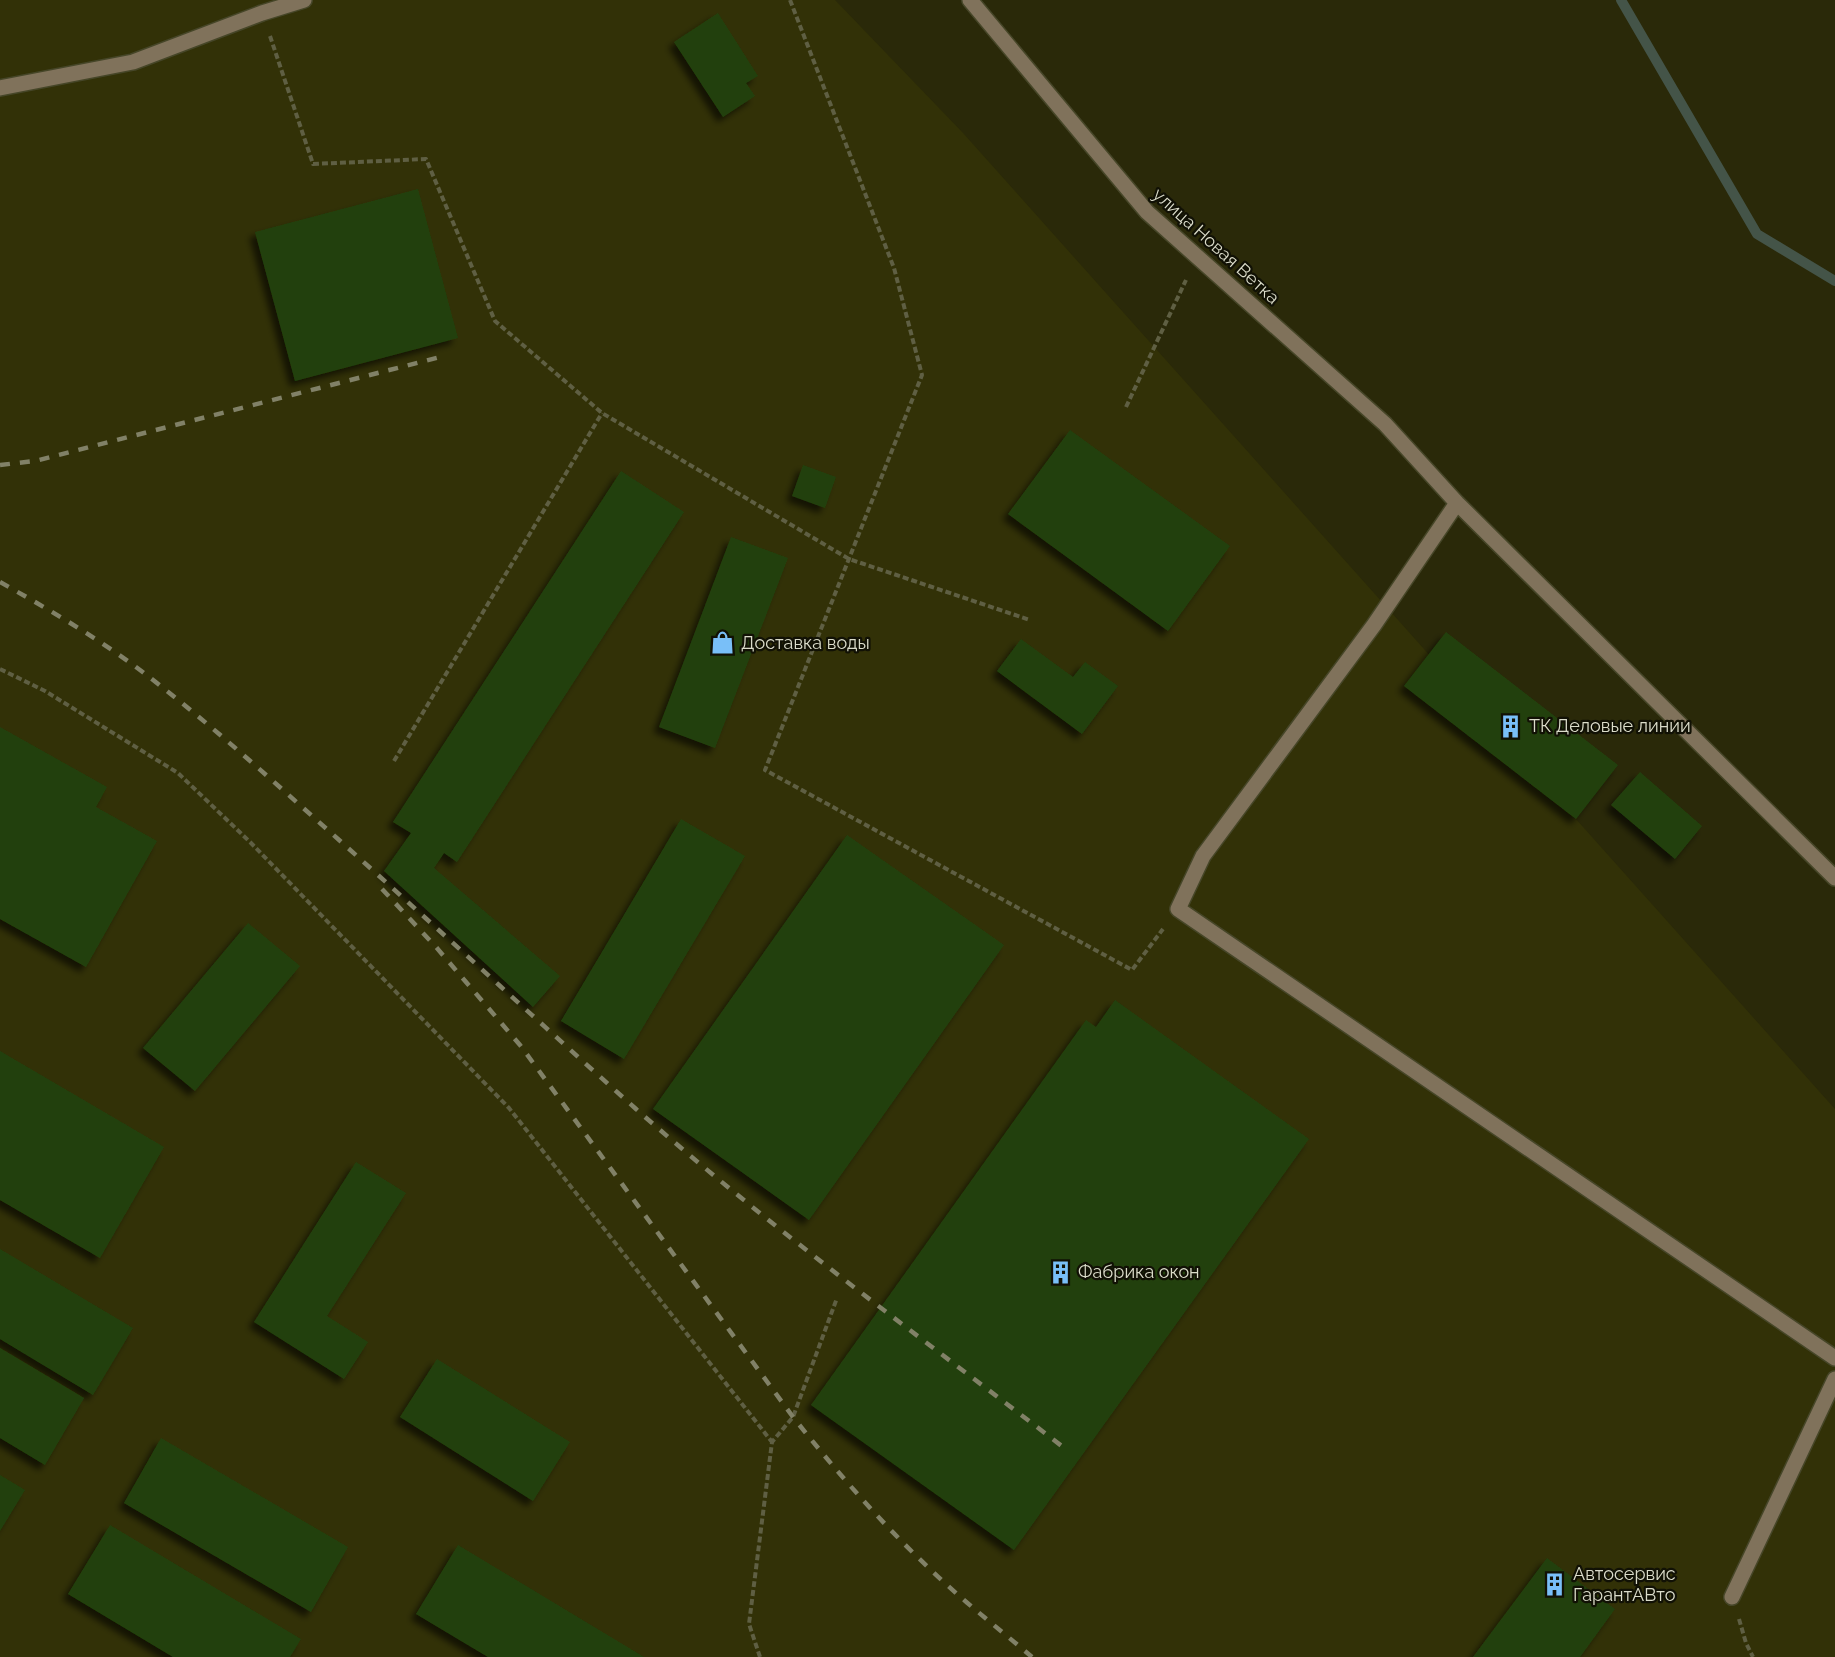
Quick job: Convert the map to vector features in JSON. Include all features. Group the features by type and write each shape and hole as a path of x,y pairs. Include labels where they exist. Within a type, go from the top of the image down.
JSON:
{"street":[{"path":"0,88 133,62 304,0"},
{"name":"улица Новая Ветка","path":"970,0 1147,212 1385,424 1456,503 1835,878"},
{"path":"1456,503 1374,625 1203,856 1178,909 1835,1358"},
{"path":"1732,1597 1835,1379"}],"path":[{"path":"790,0 894,268 922,375 765,770 1132,970 1178,909"},
{"path":"262,14 313,164 426,159 495,321 602,412 849,559 1030,620"},
{"path":"1126,407 1197,257"},
{"path":"394,761 602,412"},
{"path":"0,669 45,691 178,773 250,842 508,1108 772,1442"},
{"path":"760,1657 748,1624 772,1442 793,1417 837,1298"},
{"path":"1732,1597 1746,1643 1753,1657"}],"shaded area":[{"path":"0,0 835,0 963,133 1835,1109 1835,1657 0,1657"}],"building":[{"path":"718,13 758,76 746,83 755,96 723,117 674,42"},
{"path":"418,189 458,338 295,381 255,232"},
{"path":"1070,430 1230,546 1168,631 1008,514"},
{"path":"803,465 836,477 825,508 792,496"},
{"path":"621,471 684,512 457,862 444,853 434,868 560,976 533,1007 384,871 411,833 393,822"},
{"name":"Доставка воды","path":"731,537 788,558 715,748 659,727"},
{"name":"ТК Деловые линии","path":"1446,632 1618,765 1576,819 1404,686"},
{"path":"1021,639 1073,677 1085,662 1118,686 1082,734 997,671"},
{"path":"0,727 107,787 96,807 157,841 86,967 0,919"},
{"path":"1640,772 1702,826 1675,859 1611,805"},
{"path":"681,819 745,856 624,1059 561,1021"},
{"path":"847,835 1004,945 809,1220 653,1109"},
{"path":"248,923 300,966 195,1091 143,1048"},
{"name":"Фабрика окон","path":"1115,1000 1309,1139 1014,1550 811,1405 1086,1020 1096,1027"},
{"path":"0,1051 164,1147 100,1258 0,1200"},
{"path":"356,1162 406,1193 327,1316 368,1342 344,1379 254,1322"},
{"path":"0,1249 133,1328 93,1395 0,1339"},
{"path":"0,1348 84,1398 45,1465 0,1438"},
{"path":"437,1359 570,1442 533,1501 400,1417"},
{"path":"161,1438 348,1547 311,1612 124,1503"},
{"path":"0,1475 25,1490 0,1531"},
{"path":"110,1525 301,1639 290,1657 173,1657 68,1594"},
{"path":"458,1545 644,1657 488,1657 416,1614"},
{"name":"Автосервис ГарантАВто","path":"1547,1558 1615,1609 1580,1657 1473,1657"}],"waterway":[{"path":"1621,0 1757,234 1835,281"}],"railway":[{"path":"0,465 35,461 444,356"},
{"path":"0,582 106,646 189,709 329,831 687,1153 846,1281 1063,1447"},
{"path":"382,889 436,947 520,1045 793,1417 826,1457 912,1552 956,1593 1032,1657"}],"place":[{"name":"Доставка воды","path":"723,643"},
{"name":"ТК Деловые линии","path":"1511,726"},
{"name":"Фабрика окон","path":"1060,1272"},
{"name":"Автосервис ГарантАВто","path":"1555,1584"}]}
